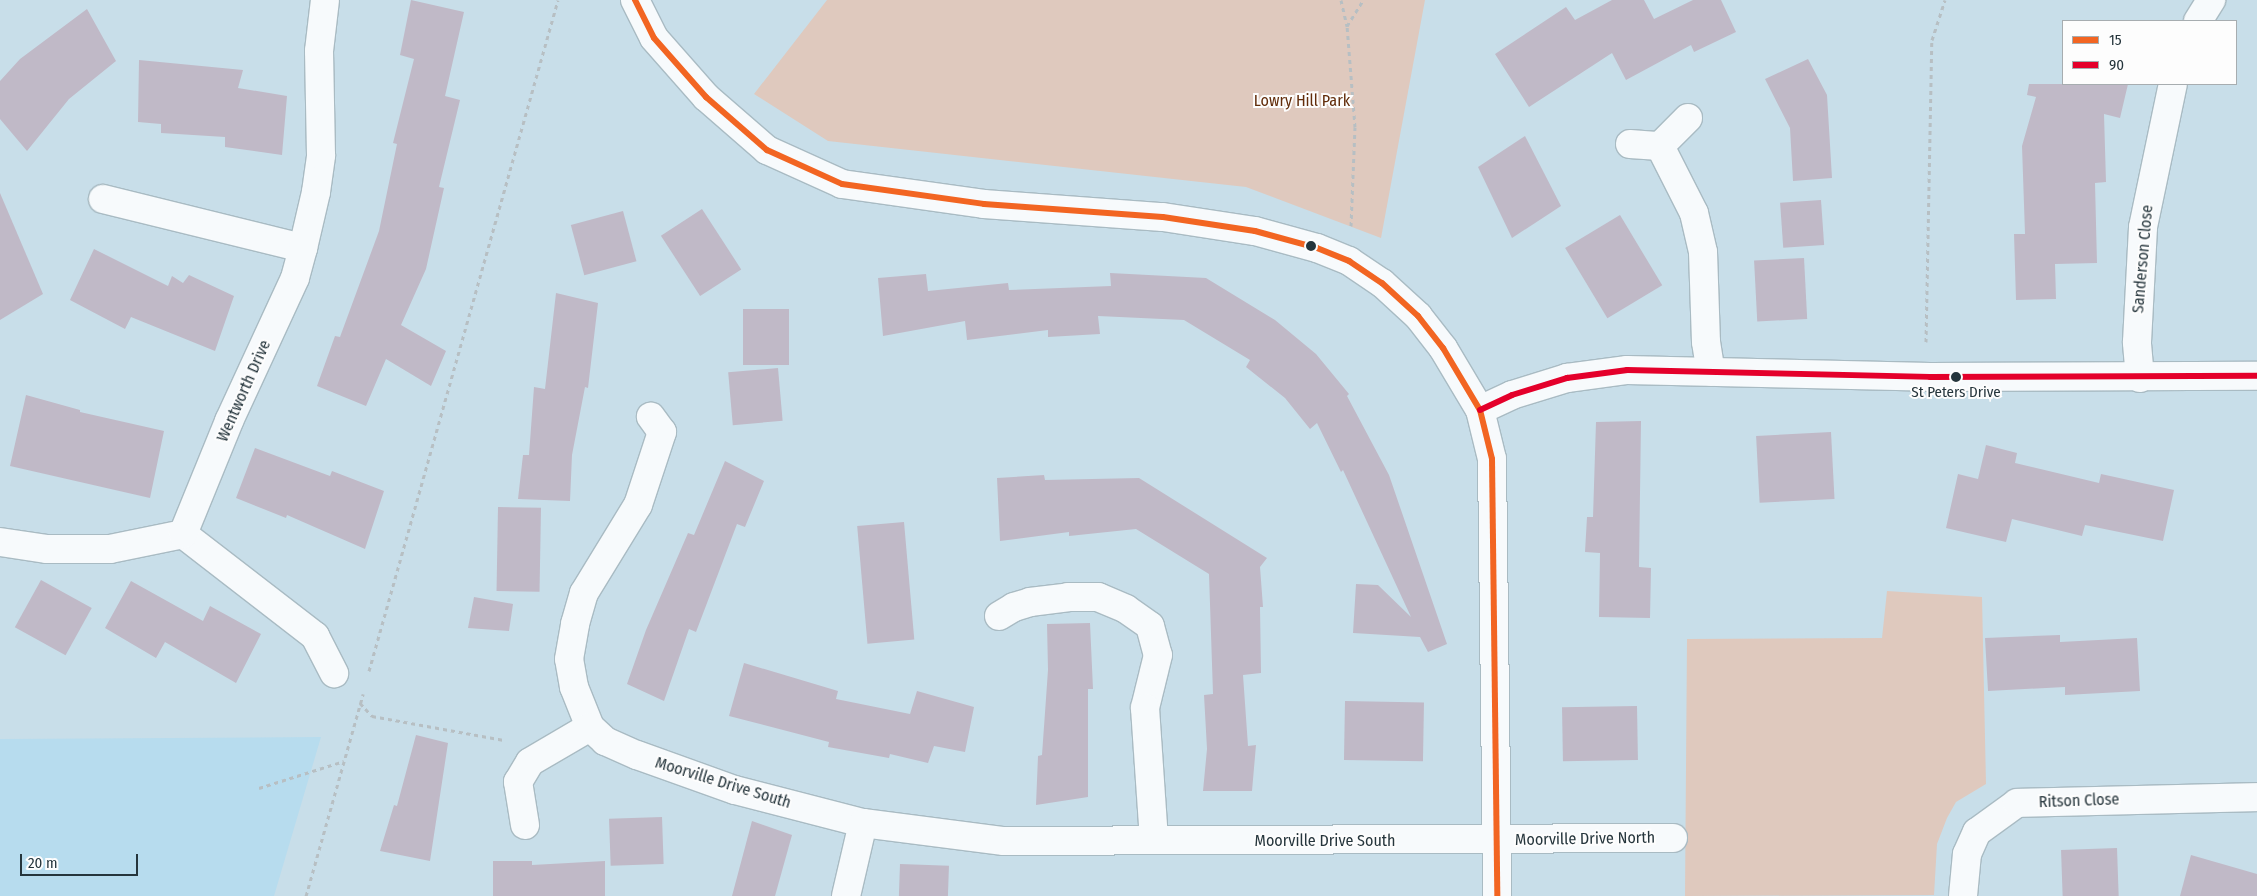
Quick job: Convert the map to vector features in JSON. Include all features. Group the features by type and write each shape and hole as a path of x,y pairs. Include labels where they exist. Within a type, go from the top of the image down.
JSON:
{"street":[{"name":"Wentworth Drive","path":"183,534 229,422 295,278 303,248 321,155 318,51 325,0"},
{"path":"634,0 654,38 706,97 767,150 842,184 984,204 1172,219 1255,231 1317,248 1349,261 1382,283 1418,316 1443,348 1480,410 1492,459 1497,896"},
{"path":"2199,20 2211,0"},
{"name":"Sanderson Close","path":"2140,378 2136,342 2143,228 2173,85"},
{"path":"1630,144 1660,146 1688,118"},
{"path":"1660,146 1694,213 1701,244 1706,342 1711,372"},
{"path":"104,199 303,248"},
{"path":"1480,410 1512,395 1567,378 1627,370 1930,377 2140,378 2257,376"},
{"name":"Moorville Drive South","path":"650,417 662,432 657,452 638,505 584,592 569,658 574,686 590,727 605,741 637,756 735,790 863,823 1004,841 1496,840"},
{"path":"0,542 47,549 110,548 183,534 316,636 334,673"},
{"path":"999,616 1014,607 1030,602 1068,597 1098,598 1126,609 1150,626 1158,655 1145,708 1154,840"},
{"path":"525,825 518,782 530,762 590,727"},
{"name":"Ritson Close","path":"1963,896 1967,854 1977,832 2017,803 2257,796"},
{"path":"846,896 863,823"},
{"name":"Moorville Drive North","path":"1496,840 1673,838"}],"path":[{"path":"367,678 558,0"},
{"path":"1341,0 1347,26 1355,127 1349,261"},
{"path":"1347,26 1363,0"},
{"path":"1930,377 1925,336 1932,40 1945,0"},
{"path":"306,896 364,688"},
{"path":"360,703 372,716 553,748"},
{"path":"259,788 344,761"}],"shaded area":[{"path":"321,737 274,896 0,896 0,739"}],"green space":[{"name":"Lowry Hill Park","path":"827,0 1425,0 1381,238 1246,187 828,141 754,94"},
{"path":"1887,591 1982,597 1986,784 1956,802 1947,818 1937,844 1934,895 1685,896 1687,639 1882,638"}],"building":[{"path":"411,0 464,12 445,96 460,100 439,187 444,188 426,269 401,325 446,351 431,386 386,359 366,406 317,386 335,336 340,337 379,231 397,144 393,143 414,59 400,55"},
{"path":"1612,0 1644,0 1654,19 1693,0 1721,0 1736,32 1694,52 1691,45 1626,80 1612,53 1529,107 1495,54 1566,7 1575,20"},
{"path":"87,9 116,61 69,99 27,151 0,119 0,81 20,59"},
{"path":"1808,59 1827,95 1832,178 1793,181 1790,128 1765,79"},
{"path":"139,60 243,70 238,88 287,96 282,155 225,147 225,137 161,133 161,124 138,122"},
{"path":"2029,84 2128,85 2120,118 2104,114 2106,182 2095,183 2097,263 2055,264 2056,299 2016,300 2014,234 2025,234 2022,146 2036,97 2027,95"},
{"path":"1525,136 1561,206 1512,238 1478,167"},
{"path":"0,193 43,294 0,320"},
{"path":"1821,200 1824,245 1783,248 1780,203"},
{"path":"702,209 741,269 700,296 661,236"},
{"path":"623,211 636,261 584,275 571,225"},
{"path":"1620,215 1662,285 1607,318 1565,248"},
{"path":"94,249 168,286 172,276 183,283 189,275 234,296 215,351 131,317 125,329 70,300"},
{"path":"1804,258 1807,319 1757,322 1754,261"},
{"path":"1110,273 1206,278 1275,320 1316,354 1349,394 1347,396 1389,475 1447,644 1428,652 1420,637 1353,633 1356,584 1378,585 1411,617 1343,470 1341,472 1317,423 1310,429 1285,398 1246,367 1250,360 1184,320 1098,316 1100,334 1048,337 1048,330 967,340 965,321 883,336 878,278 926,274 928,291 1008,283 1009,290 1111,286"},
{"path":"556,293 598,303 588,388 585,387 572,455 570,501 518,499 523,455 529,455 534,387 545,389"},
{"path":"743,309 789,309 789,365 743,365"},
{"path":"778,368 783,421 733,425 728,372"},
{"path":"26,395 80,410 80,412 164,431 150,498 10,466"},
{"path":"1641,421 1639,567 1651,568 1650,618 1599,617 1600,553 1585,552 1587,517 1593,517 1596,422"},
{"path":"1831,432 1835,499 1760,503 1756,436"},
{"path":"1986,445 2017,453 2015,463 2099,483 2101,474 2174,490 2163,541 2085,525 2082,536 2012,519 2006,542 1946,528 1958,474 1978,479"},
{"path":"255,448 330,476 332,471 384,491 365,549 287,515 286,518 236,498"},
{"path":"725,461 764,481 745,527 737,524 696,632 689,629 664,701 627,684 646,630 688,533 694,535"},
{"path":"1044,475 1045,480 1139,478 1267,558 1260,567 1263,607 1260,607 1261,673 1243,675 1248,746 1256,745 1252,791 1203,791 1207,749 1204,695 1213,694 1209,574 1136,529 1069,536 1069,532 1000,541 997,478"},
{"path":"498,507 541,508 540,592 497,591"},
{"path":"904,522 914,640 867,644 857,526"},
{"path":"41,580 92,608 66,655 15,627"},
{"path":"131,581 203,621 210,606 261,634 236,683 165,642 156,658 105,628"},
{"path":"474,597 513,604 509,631 468,628"},
{"path":"1090,623 1093,689 1088,689 1088,797 1036,805 1038,756 1042,755 1048,670 1047,624"},
{"path":"2060,635 2060,642 2137,638 2140,691 2065,695 2065,687 1988,691 1985,638"},
{"path":"744,663 838,691 836,699 910,714 917,691 974,707 965,752 934,746 928,763 890,754 889,758 828,747 829,742 729,716"},
{"path":"1345,701 1424,702 1423,761 1344,760"},
{"path":"1637,706 1638,760 1563,761 1562,707"},
{"path":"416,735 448,743 430,861 380,851 394,805 397,806"},
{"path":"662,817 664,864 611,866 609,819"},
{"path":"752,821 792,835 775,896 732,896"},
{"path":"2117,848 2119,896 2063,896 2061,850"},
{"path":"2191,855 2257,874 2257,896 2180,896"},
{"path":"493,861 532,861 532,865 605,861 605,896 493,896"},
{"path":"900,864 949,866 948,896 899,896"}],"transit line":[{"name":"15","path":"635,0 654,38 706,97 767,150 842,184 984,204 1163,217 1255,231 1317,248 1349,261 1382,283 1418,316 1443,348 1480,410 1492,459 1497,896"},
{"name":"90","path":"1480,410 1512,395 1567,378 1627,370 1930,377 2257,376"}],"place":[{"name":"St Peters Drive","path":"1956,377"}]}
